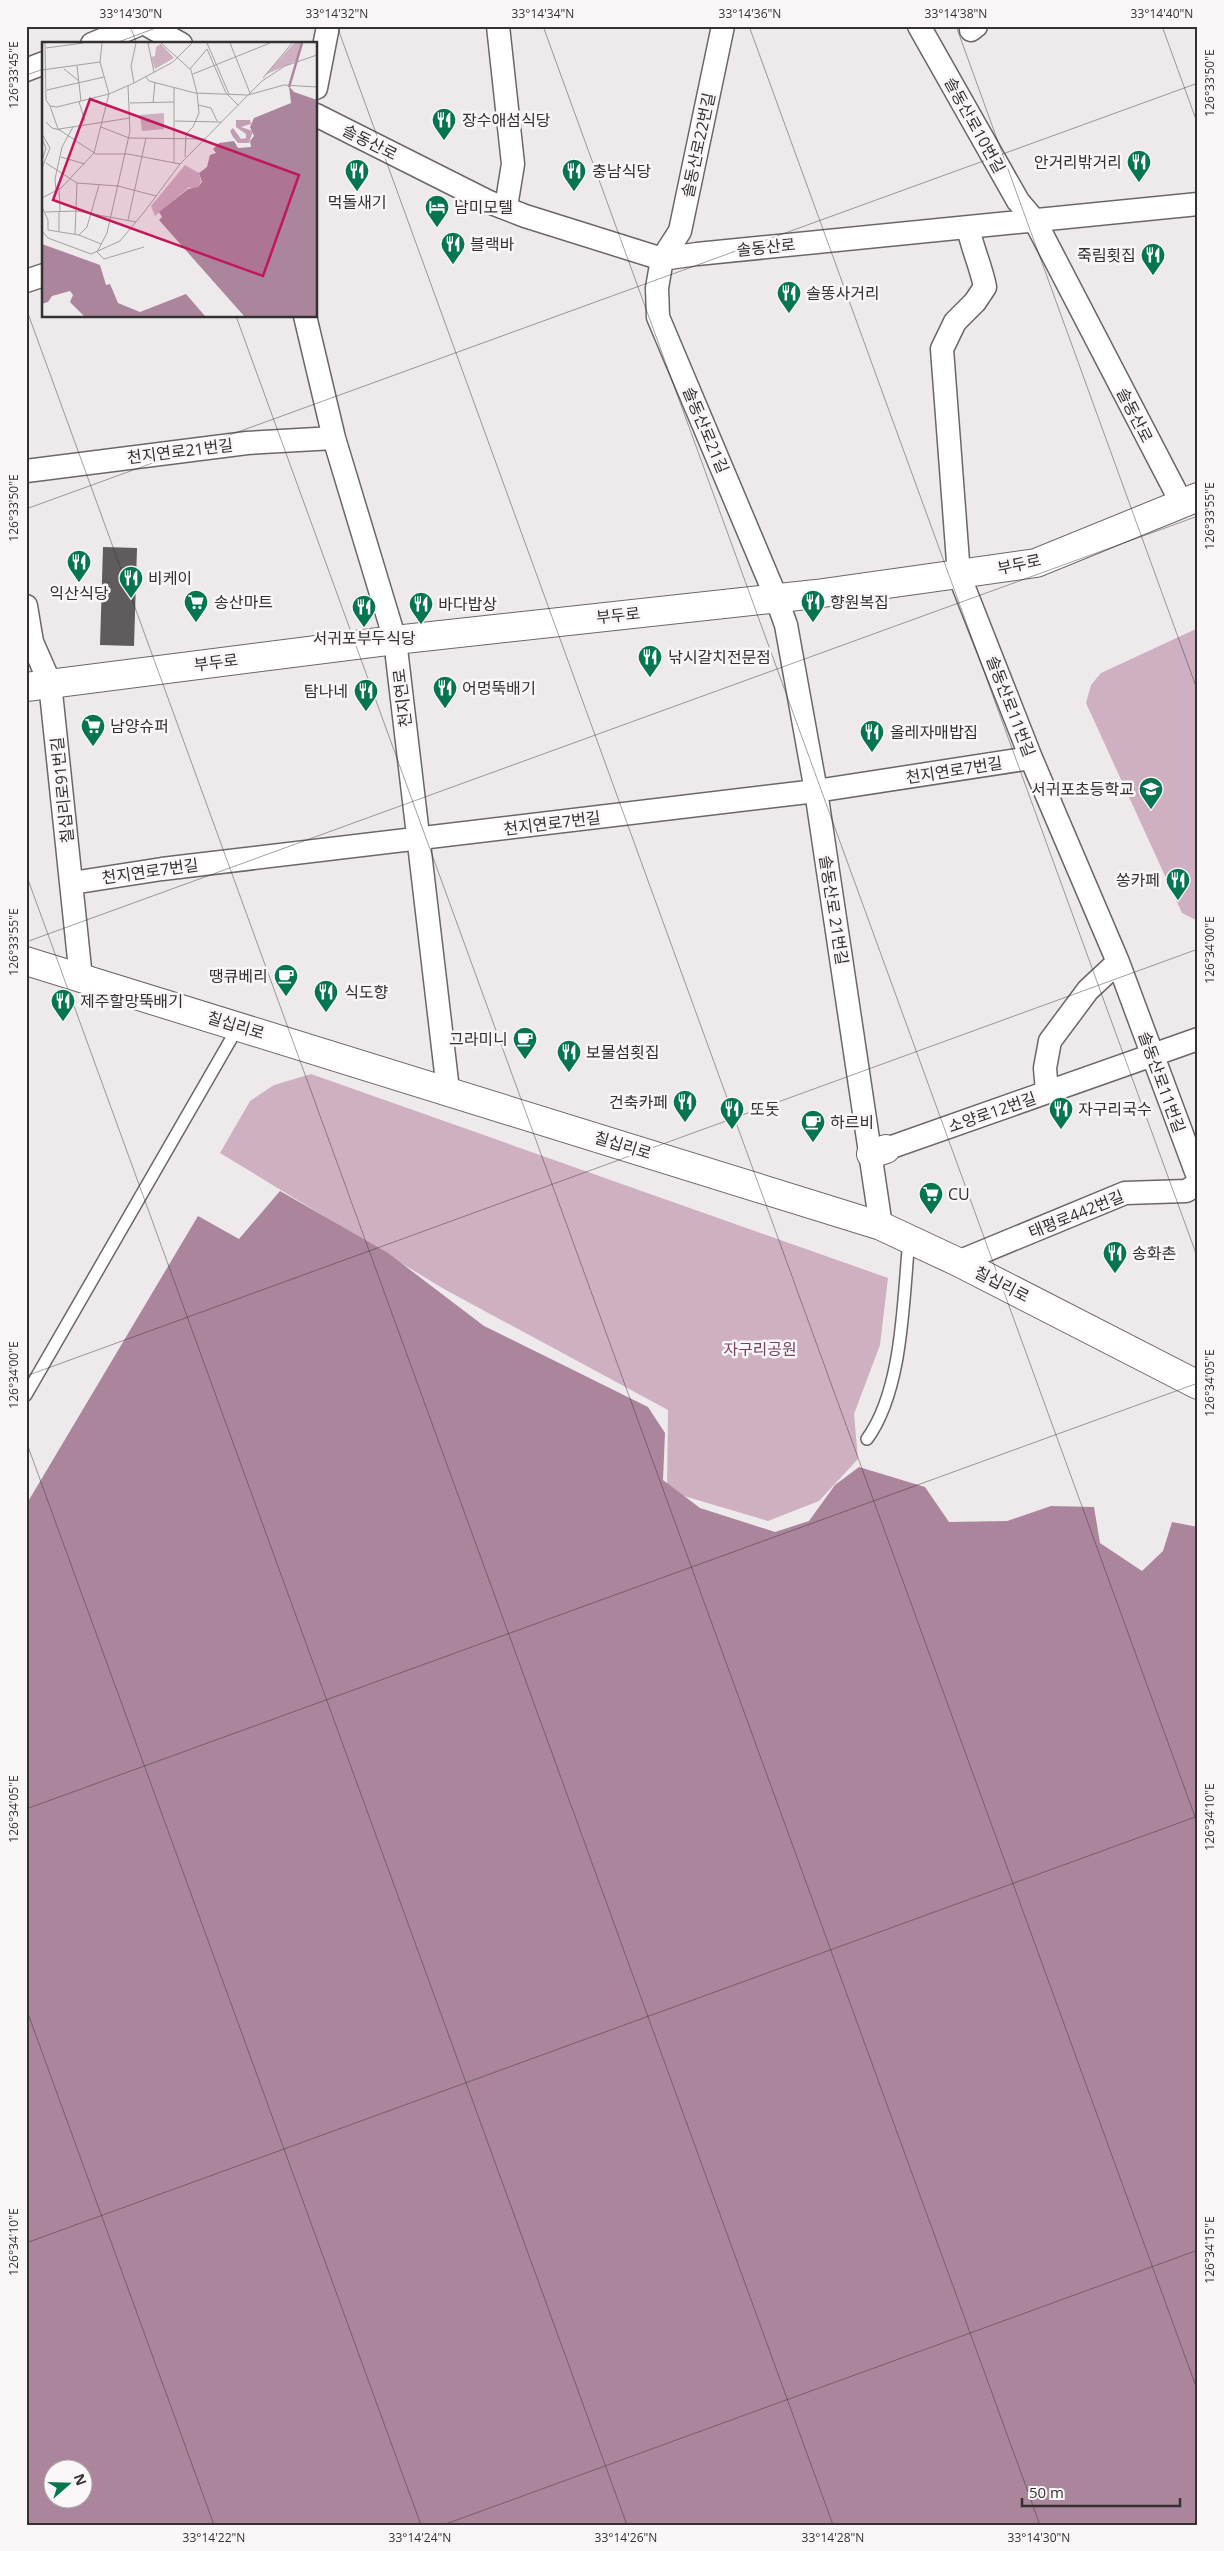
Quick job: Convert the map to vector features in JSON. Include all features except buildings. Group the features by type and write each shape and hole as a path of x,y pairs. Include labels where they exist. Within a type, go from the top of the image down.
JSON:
{"street":[{"path":"97,42 136,26"},
{"path":"149,26 177,42"},
{"path":"318,78 328,26"},
{"path":"498,26 513,164 506,207"},
{"name":"솔동산로22번길","path":"662,259 680,231 724,26"},
{"name":"솔동산로10번길","path":"920,26 1018,201 1035,220"},
{"path":"26,70 42,64"},
{"name":"솔동산로","path":"318,116 489,202 506,207 525,216 662,259 1198,204"},
{"name":"솔동산로","path":"1035,220 1190,500"},
{"name":"솔동산로11번길","path":"968,227 973,252 982,270 985,287 975,302 955,322 942,349 960,575 1031,758 1118,962 1198,1177"},
{"name":"솔동산로21길","path":"662,259 657,288 658,317 776,597"},
{"path":"26,281 42,276"},
{"name":"천지연로","path":"305,318 334,438 395,640 448,1090"},
{"name":"천지연로21번길","path":"26,471 247,443 334,438"},
{"name":"부두로","path":"38,685 395,640 960,575 1036,563 1190,500"},
{"name":"솔동산로 21번길","path":"776,597 786,625 878,1151 881,1226"},
{"name":"칠십리로91번길","path":"26,606 72,883 81,978"},
{"name":"천지연로7번길","path":"72,883 162,868 816,791 1031,758"},
{"name":"칠십리로","path":"26,961 448,1090 881,1226 958,1262 1198,1385"},
{"path":"1047,1092 1045,1068 1050,1042 1088,990 1118,962"},
{"name":"소양로12번길","path":"878,1151 1198,1040"},
{"name":"태평로442번길","path":"958,1262 1125,1193 1186,1191 1198,1184"}],"lane":[{"path":"26,1395 238,1026"},
{"path":"867,1439 879,1423 893,1386 910,1239"}],"green space":[{"path":"1198,628 1198,921 1182,913 1086,703 1091,685 1101,673"},
{"name":"자구리공원","path":"311,1074 888,1278 880,1345 854,1414 858,1459 819,1501 768,1521 667,1491 668,1410 444,1289 220,1153 250,1101 274,1085"}],"shaded area":[{"path":"280,1191 388,1253 484,1326 648,1407 665,1433 663,1480 700,1508 775,1532 809,1521 835,1485 859,1467 925,1487 949,1522 1007,1521 1051,1506 1094,1507 1100,1543 1142,1571 1163,1551 1172,1522 1198,1527 1198,2525 26,2525 26,1505 198,1216 239,1239"}],"place":[{"name":"장수애섬식당","path":"444,141"},
{"name":"안거리밖거리","path":"1139,183"},
{"name":"먹돌새기","path":"357,192"},
{"name":"충남식당","path":"574,192"},
{"name":"남미모텔","path":"437,228"},
{"name":"블랙바","path":"453,265"},
{"name":"죽림횟집","path":"1153,276"},
{"name":"솔똥사거리","path":"789,314"},
{"name":"익산식당","path":"79,583"},
{"name":"비케이","path":"131,599"},
{"name":"송산마트","path":"196,623"},
{"name":"향원복집","path":"813,623"},
{"name":"바다밥상","path":"421,625"},
{"name":"서귀포부두식당","path":"364,628"},
{"name":"낚시갈치전문점","path":"650,678"},
{"name":"어멍뚝배기","path":"445,709"},
{"name":"탐나네","path":"366,712"},
{"name":"남양슈퍼","path":"93,747"},
{"name":"올레자매밥집","path":"872,753"},
{"name":"서귀포초등학교","path":"1151,810"},
{"name":"쏭카페","path":"1178,901"},
{"name":"땡큐베리","path":"286,997"},
{"name":"식도향","path":"326,1013"},
{"name":"제주할망뚝배기","path":"63,1022"},
{"name":"그라미니","path":"525,1060"},
{"name":"보물섬횟집","path":"569,1073"},
{"name":"건축카페","path":"685,1123"},
{"name":"또돗","path":"732,1130"},
{"name":"자구리국수","path":"1061,1130"},
{"name":"하르비","path":"813,1143"},
{"name":"CU","path":"931,1215"},
{"name":"송화촌","path":"1115,1274"}]}
